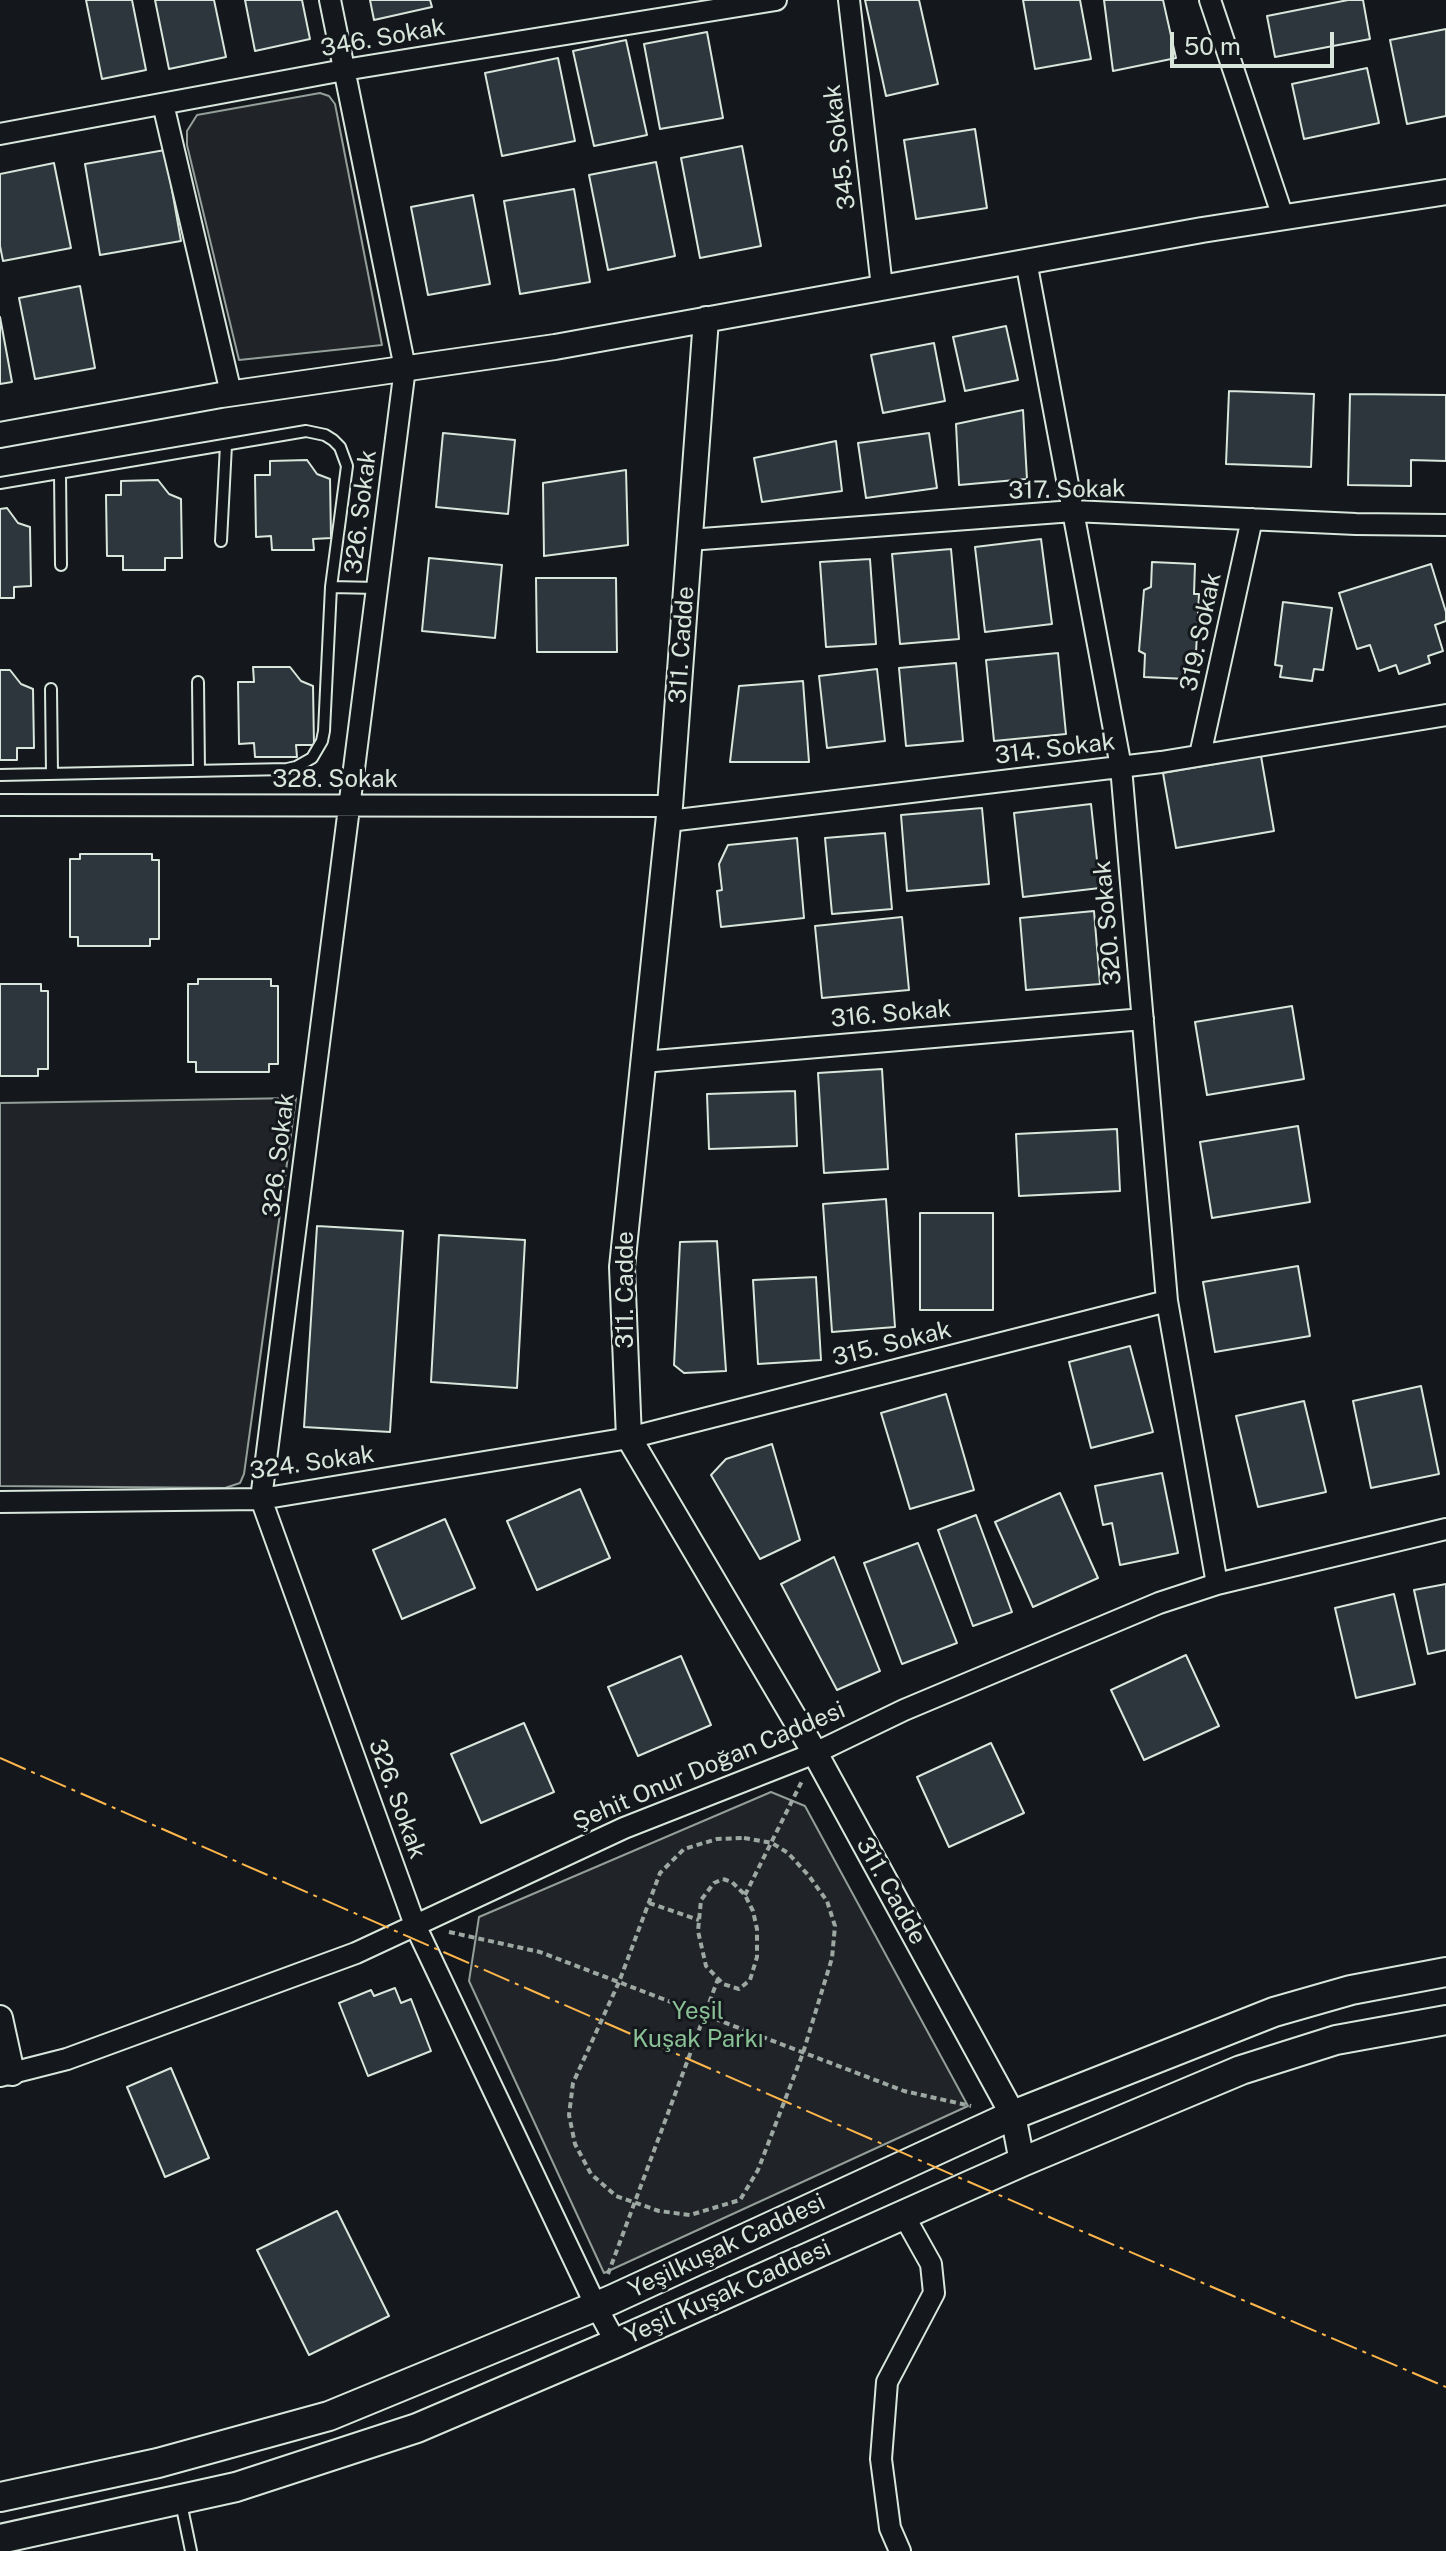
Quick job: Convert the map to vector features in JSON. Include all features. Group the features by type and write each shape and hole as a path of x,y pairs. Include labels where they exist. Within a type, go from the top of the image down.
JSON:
{"main road":[{"name":"Yeşilkuşak Caddesi","path":"0,2497 173,2459 329,2416 596,2306 1013,2115 1274,2012 1351,1990 1446,1972"},
{"name":"Yeşil Kuşak Caddesi","path":"0,2539 181,2501 288,2472 417,2428 1022,2162 1228,2076 1336,2040 1446,2020"}],"street":[{"name":"326. Sokak","path":"330,0 405,368 261,1499 415,1925 616,2343"},
{"name":"346. Sokak","path":"0,134 344,70 776,0"},
{"name":"345. Sokak","path":"849,0 882,287"},
{"path":"1210,0 1283,217"},
{"path":"163,104 231,393"},
{"path":"0,435 231,393 555,347 1026,261 1446,192"},
{"name":"320. Sokak","path":"1026,261 1121,767 1167,1301 1217,1584"},
{"name":"311. Cadde","path":"706,319 669,814 622,1267 629,1438 815,1753 1013,2115 1022,2162"},
{"name":"317. Sokak","path":"689,540 1073,511 1446,525"},
{"name":"319. Sokak","path":"1200,755 1252,519"},
{"name":"314. Sokak","path":"669,814 1121,767 1446,715"},
{"name":"328. Sokak","path":"0,805 351,806 669,814"},
{"name":"316. Sokak","path":"643,1062 1143,1019"},
{"name":"315. Sokak","path":"629,1438 1167,1301"},
{"name":"324. Sokak","path":"0,1502 261,1499 629,1438"},
{"name":"Şehit Onur Doğan Caddesi","path":"6,2075 67,2059 356,1953 624,1828 815,1753 904,1710 1113,1621 1217,1584 1446,1529"},
{"path":"0,2018 6,2075"},
{"path":"900,2551 890,2528 881,2459 887,2382 934,2293 931,2264 903,2214"}],"lane":[{"path":"0,483 306,431 325,435 340,447 347,466 331,587 324,731 318,750 305,763 287,769 0,775"},
{"path":"221,541 226,445"},
{"path":"60,473 61,565"},
{"path":"331,587 378,588"},
{"path":"198,682 199,771"},
{"path":"51,689 52,774"},
{"path":"181,2501 191,2551"}],"path":[{"path":"745,1895 815,1753"},
{"path":"744,1838 772,1843 788,1853 809,1876 827,1901 835,1926 832,1958 803,2053 758,2170 740,2200 690,2215 659,2211 616,2196 591,2174 575,2144 569,2115 573,2083 619,1982 660,1873 684,1849 717,1839 744,1838"},
{"path":"723,1879 732,1882 745,1895 757,1929 757,1957 750,1980 739,1989 723,1984 706,1966 698,1931 701,1900 714,1883 723,1879"},
{"path":"649,1903 699,1920"},
{"path":"415,1925 540,1952 904,2091 1013,2115"},
{"path":"596,2306 718,1979"}],"green space":[{"path":"320,93 329,96 335,104 382,345 239,360 187,145 187,131 197,115"},
{"path":"296,1098 244,1474 240,1483 225,1488 0,1486 0,1103"},
{"name":"Yeşil Kuşak Parkı","path":"771,1792 805,1806 968,2106 604,2273 469,1981 479,1917"}],"building":[{"path":"86,0 132,0 146,70 102,79"},
{"path":"155,0 214,0 226,57 169,69"},
{"path":"245,0 302,0 310,39 255,51"},
{"path":"370,0 430,0 432,7 374,20"},
{"path":"865,0 919,0 938,84 886,96"},
{"path":"1023,0 1080,0 1091,59 1035,69"},
{"path":"1104,0 1163,0 1176,58 1113,71"},
{"path":"1348,0 1363,0 1370,39 1275,57 1267,16"},
{"path":"1446,29 1446,116 1407,124 1390,40"},
{"path":"707,32 723,118 660,129 644,44"},
{"path":"626,40 647,135 594,146 573,51"},
{"path":"558,58 575,141 502,156 485,73"},
{"path":"1367,68 1379,123 1304,139 1292,84"},
{"path":"975,129 987,208 916,219 904,140"},
{"path":"742,146 761,246 700,258 681,158"},
{"path":"165,150 181,241 100,255 85,164"},
{"path":"656,162 675,256 608,270 589,175"},
{"path":"54,163 71,248 3,261 0,246 0,174"},
{"path":"574,189 590,282 520,294 504,201"},
{"path":"473,195 490,284 428,295 411,207"},
{"path":"80,286 95,368 35,379 19,298"},
{"path":"0,317 12,382 0,384"},
{"path":"1006,326 1018,380 965,391 953,337"},
{"path":"934,343 945,401 883,413 871,355"},
{"path":"1229,391 1314,394 1311,467 1226,464"},
{"path":"1350,394 1446,395 1446,461 1411,460 1411,486 1348,485"},
{"path":"1023,410 1027,479 959,485 956,424"},
{"path":"443,433 515,440 508,514 436,507"},
{"path":"929,433 937,488 866,498 858,443"},
{"path":"836,441 842,491 762,502 754,458"},
{"path":"307,460 317,474 330,479 331,538 313,539 314,550 272,550 271,536 256,537 255,475 270,475 270,461"},
{"path":"626,470 628,545 544,556 543,483"},
{"path":"158,480 169,494 181,499 182,558 165,558 165,570 123,570 123,556 107,556 106,495 121,495 121,481"},
{"path":"7,508 18,523 30,527 31,586 14,587 14,598 0,598 0,509"},
{"path":"1041,539 1052,624 985,632 975,547"},
{"path":"951,549 959,639 900,644 892,554"},
{"path":"429,558 502,565 495,638 422,631"},
{"path":"870,559 876,644 826,647 820,562"},
{"path":"1152,562 1195,564 1194,594 1199,594 1196,653 1188,653 1187,679 1144,677 1145,654 1139,651 1144,590 1151,587"},
{"path":"1431,564 1446,612 1446,621 1435,625 1443,651 1428,656 1430,663 1399,674 1396,665 1379,671 1370,645 1357,649 1339,593"},
{"path":"536,578 616,578 617,652 537,652"},
{"path":"1283,602 1332,608 1323,670 1314,669 1312,681 1280,677 1282,666 1275,665"},
{"path":"1058,653 1066,734 994,741 986,660"},
{"path":"956,663 963,741 906,746 899,668"},
{"path":"253,667 290,667 301,681 313,686 314,745 296,745 297,757 255,757 254,743 239,744 238,682 254,682"},
{"path":"877,669 885,741 827,748 819,676"},
{"path":"0,670 10,670 21,684 33,689 34,748 17,748 17,760 0,760"},
{"path":"803,681 809,762 730,762 739,686"},
{"path":"1261,756 1274,831 1176,848 1163,773"},
{"path":"1091,804 1100,888 1023,897 1014,813"},
{"path":"982,808 989,884 907,891 901,815"},
{"path":"885,833 892,909 832,914 825,838"},
{"path":"797,838 804,918 721,927 717,891 722,890 719,864 728,845"},
{"path":"80,854 152,854 152,860 159,860 159,939 150,939 150,946 78,946 78,937 70,937 70,859 80,859"},
{"path":"1094,911 1100,984 1026,990 1020,918"},
{"path":"902,917 909,990 822,998 815,926"},
{"path":"198,979 271,979 271,986 278,986 278,1064 269,1064 269,1072 196,1072 196,1062 188,1062 188,984 198,984"},
{"path":"0,984 41,984 41,991 48,991 48,1069 38,1069 38,1076 0,1076"},
{"path":"1292,1006 1304,1079 1207,1095 1195,1022"},
{"path":"882,1069 888,1169 824,1173 818,1073"},
{"path":"795,1091 797,1146 709,1149 707,1094"},
{"path":"1298,1126 1310,1202 1212,1218 1200,1142"},
{"path":"1117,1129 1120,1191 1019,1196 1016,1134"},
{"path":"886,1199 895,1327 832,1332 823,1204"},
{"path":"920,1213 993,1213 993,1310 920,1310"},
{"path":"317,1226 403,1231 390,1432 304,1427"},
{"path":"439,1235 525,1240 517,1388 431,1382"},
{"path":"717,1241 726,1371 684,1373 674,1365 680,1242"},
{"path":"1298,1266 1310,1336 1215,1352 1203,1282"},
{"path":"816,1277 821,1360 758,1364 753,1280"},
{"path":"1130,1346 1153,1432 1091,1448 1069,1362"},
{"path":"1421,1386 1439,1474 1371,1488 1353,1401"},
{"path":"946,1394 974,1490 910,1509 881,1413"},
{"path":"1304,1401 1326,1492 1258,1507 1236,1416"},
{"path":"772,1444 800,1540 760,1559 711,1475 726,1459"},
{"path":"1162,1473 1178,1553 1120,1565 1112,1523 1103,1525 1095,1486"},
{"path":"580,1489 610,1558 537,1590 507,1521"},
{"path":"1060,1493 1098,1578 1033,1607 995,1522"},
{"path":"976,1515 1012,1612 973,1626 938,1530"},
{"path":"445,1519 475,1588 402,1619 373,1550"},
{"path":"918,1543 957,1643 902,1664 864,1563"},
{"path":"834,1557 880,1671 837,1690 781,1584"},
{"path":"1446,1584 1446,1650 1428,1654 1414,1590"},
{"path":"1394,1594 1415,1684 1356,1698 1335,1608"},
{"path":"1186,1655 1219,1726 1144,1760 1111,1690"},
{"path":"681,1656 711,1725 638,1756 608,1687"},
{"path":"524,1723 554,1792 481,1823 451,1754"},
{"path":"991,1743 1024,1813 949,1847 917,1777"},
{"path":"395,1988 401,2003 411,1999 431,2051 368,2076 339,2003 371,1990 374,1996"},
{"path":"171,2068 209,2158 165,2177 127,2087"},
{"path":"337,2211 389,2316 309,2355 257,2250"}],"power":[{"path":"0,1758 1079,2230 1446,2387"}]}
